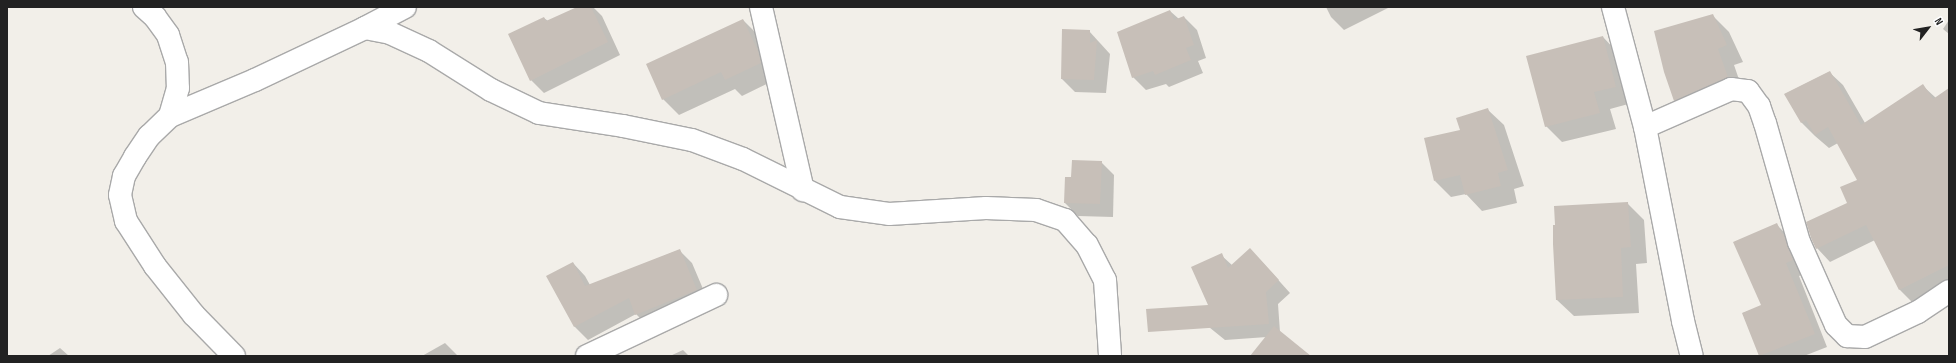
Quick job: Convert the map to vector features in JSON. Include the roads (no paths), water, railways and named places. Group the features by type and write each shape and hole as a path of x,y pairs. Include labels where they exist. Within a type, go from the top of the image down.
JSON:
{"street":[{"path":"144,7 155,17 168,35 177,62 178,88 170,116"},
{"path":"234,356 194,315 155,266 126,221 120,195 124,176 134,157 149,136 170,116 255,80 365,28 405,7"},
{"path":"761,7 803,190"},
{"path":"1613,7 1645,127 1683,321 1692,356"},
{"path":"365,28 390,33 429,51 491,90 538,113 624,126 692,140 743,159 840,207 889,214 986,208 1036,210 1065,220 1088,245 1105,280 1110,356"},
{"path":"1645,127 1731,89 1748,91 1759,106 1766,123 1799,242 1836,325 1847,336 1865,337 1918,312 1949,291"},
{"path":"587,356 716,295"}]}
